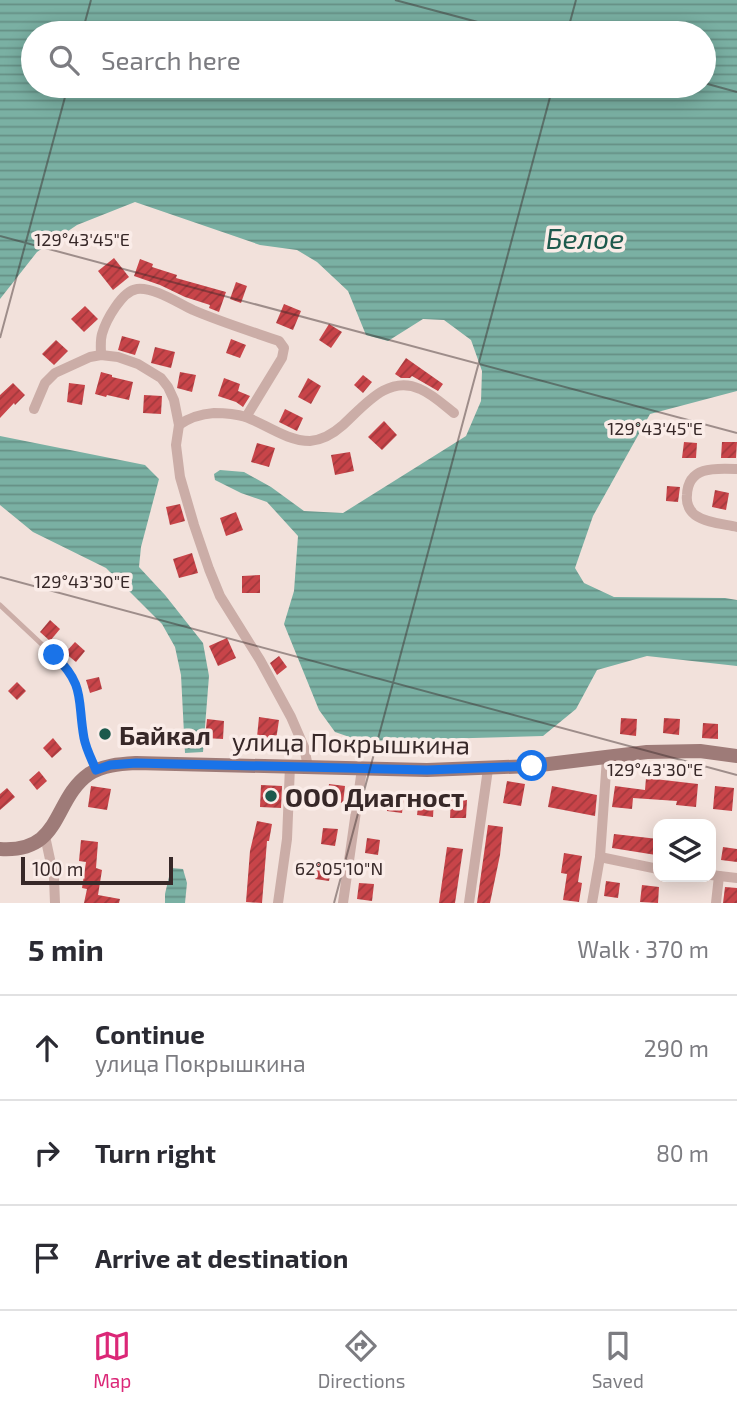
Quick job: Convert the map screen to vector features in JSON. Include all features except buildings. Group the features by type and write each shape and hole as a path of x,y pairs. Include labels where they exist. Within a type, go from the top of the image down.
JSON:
{"street":[{"path":"101,355 103,331 117,306 128,292 136,289 159,294 193,310 279,341 284,348 282,358 246,417"},
{"path":"34,409 45,383 55,373 90,357 101,355 128,361 161,378 168,387 174,400 179,425 176,444 180,477 209,569 220,596 260,660 291,718 308,767"},
{"path":"179,425 202,414 233,414 297,439 321,440 335,432 378,393 395,386 419,388 454,413"},
{"path":"737,469 708,469 695,475 687,495 688,509 696,516 737,527"},
{"name":"улица Покрышкина","path":"96,770 110,765 136,763 362,769 488,769 647,752 700,751 737,755"},
{"path":"592,903 600,857 607,758"},
{"path":"278,903 287,839 290,766"},
{"path":"344,903 362,769"},
{"path":"469,903 488,769"},
{"path":"0,849 25,847 46,836 73,791 86,776 96,770"},
{"path":"46,836 54,878 55,903"},
{"path":"600,857 653,868"},
{"path":"716,876 737,878"},
{"path":"715,882 716,903"}],"lane":[{"path":"0,605 73,676 84,741 96,770"}],"water":[{"name":"Белое","path":"0,0 737,0 737,391 650,414 593,516 575,568 584,583 614,597 737,600 737,666 647,656 597,670 576,709 543,736 361,741 335,732 319,710 284,624 294,591 298,536 267,502 215,480 214,474 220,470 244,472 271,487 304,511 343,513 466,436 481,401 482,371 471,340 444,320 423,319 388,341 366,335 348,291 317,262 297,250 260,245 135,202 77,225 37,252 0,299"},
{"path":"0,436 145,465 159,479 141,547 139,567 203,643 209,676 203,752 185,753 181,675 175,647 162,624 106,568 33,532 0,505"},
{"path":"171,868 183,869 187,883 185,903 165,903"}],"place":[{"name":"Байкал","path":"105,734"},
{"name":"ООО Диагност","path":"271,796"}],"route":[{"path":"54,655 76,683 84,741 96,770 110,765 136,763 427,770 532,766"}]}
